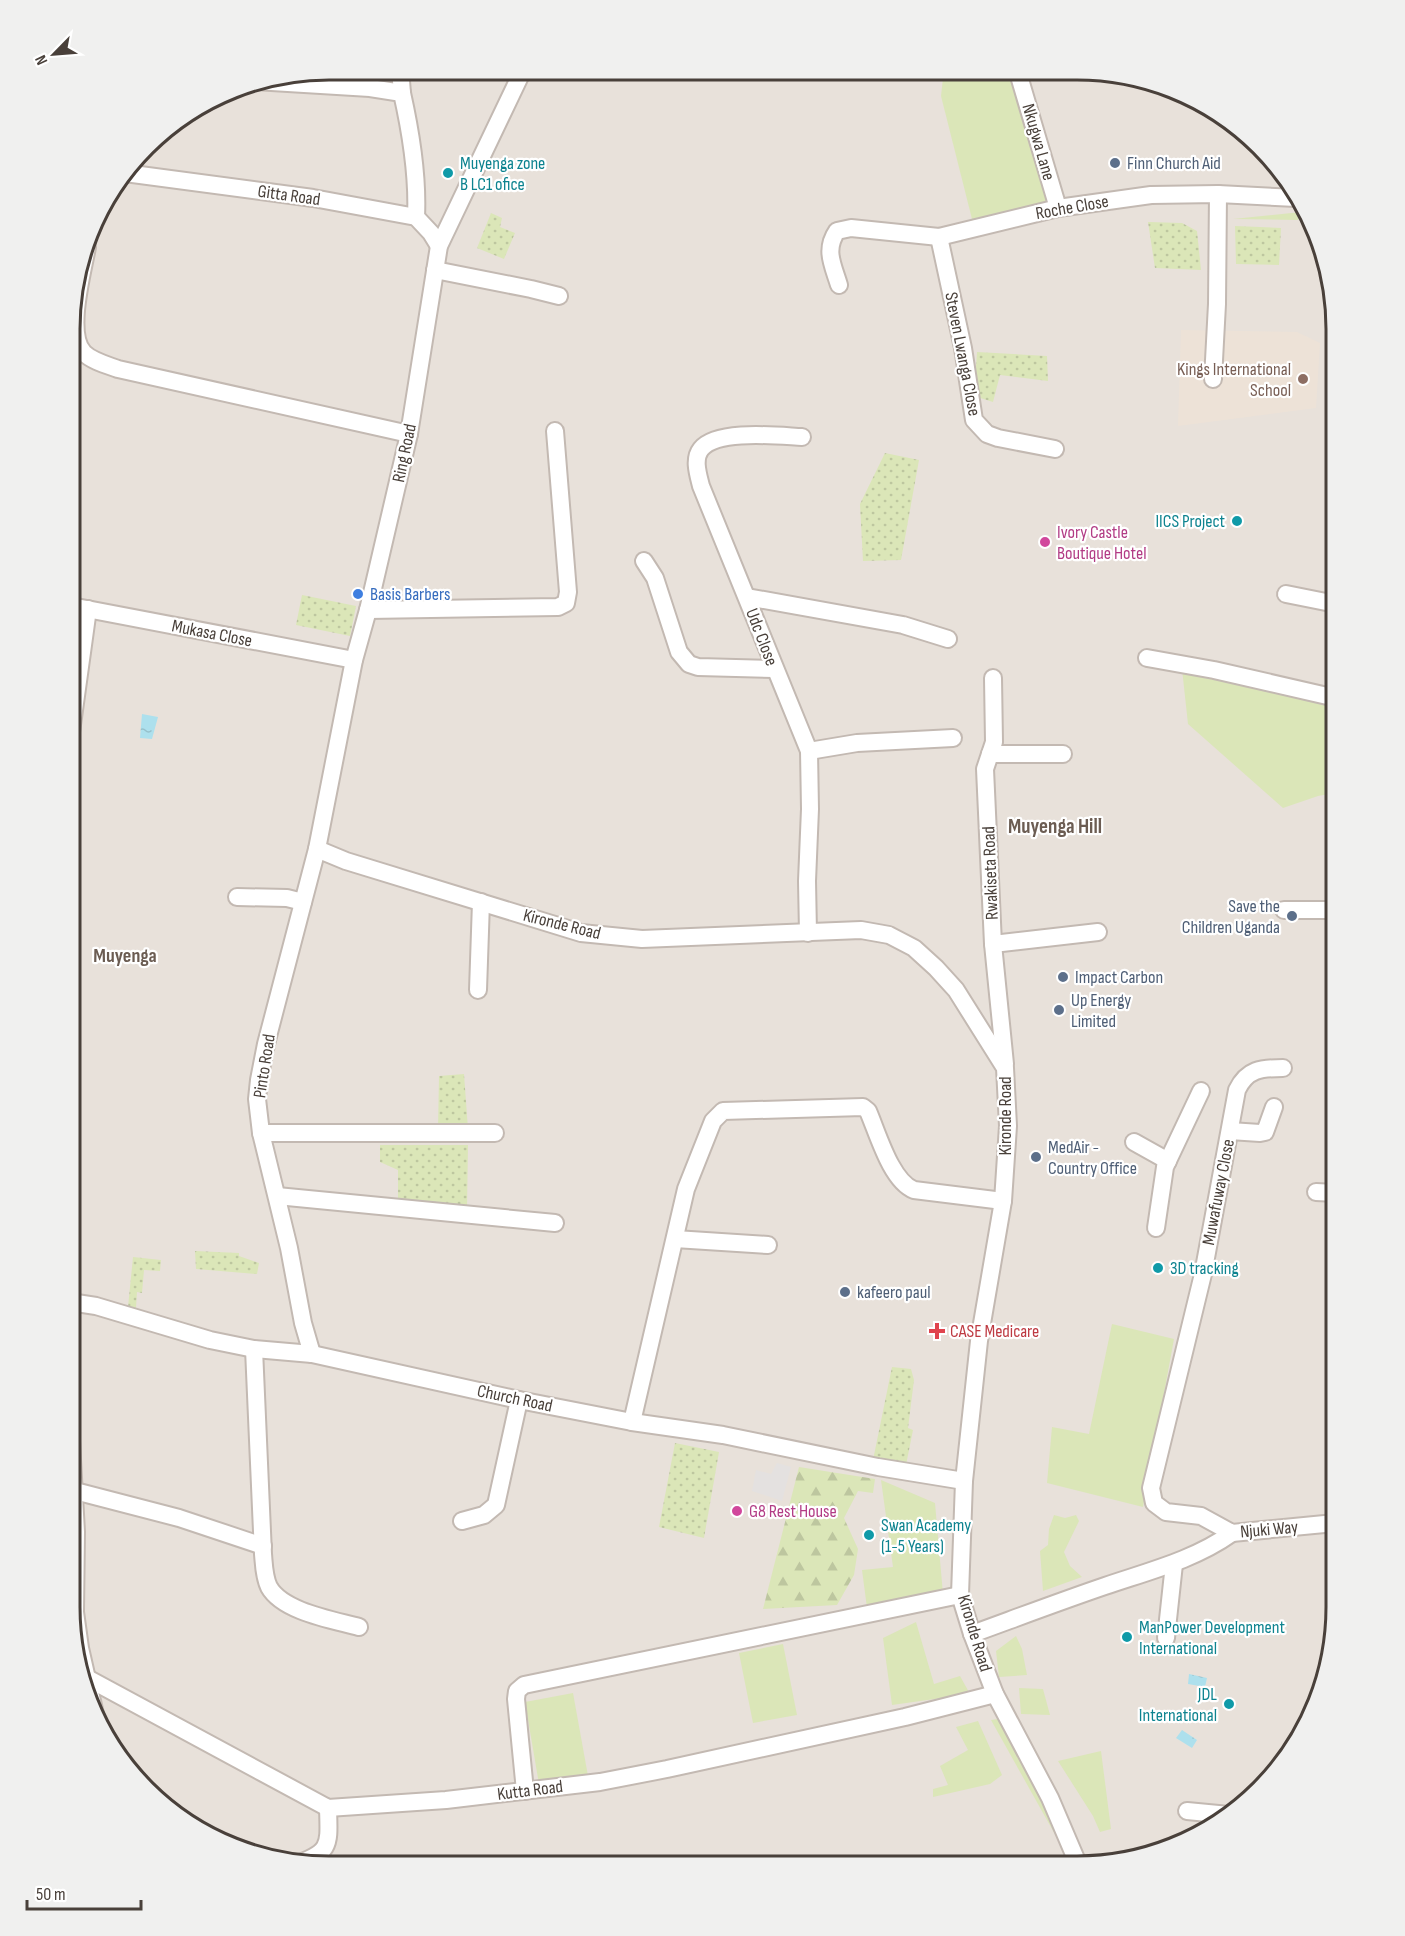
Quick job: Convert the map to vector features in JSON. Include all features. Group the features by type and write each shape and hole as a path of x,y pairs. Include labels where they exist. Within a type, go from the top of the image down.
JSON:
{"street":[{"path":"401,80 409,121 416,189 416,217 439,246"},
{"name":"Ring Road","path":"316,849 354,660 409,434 439,246 518,80"},
{"name":"Nkugwa Lane","path":"1020,80 1058,208"},
{"path":"288,83 370,88 402,93"},
{"name":"Gitta Road","path":"133,174 313,198 416,217"},
{"path":"1213,379 1217,304 1218,194"},
{"name":"Roche Close","path":"839,285 831,258 831,240 837,231 851,228 939,237 1058,208 1151,195 1218,194 1288,198"},
{"name":"Steven Lwanga Close","path":"939,237 963,348 974,420 987,434 998,438 1055,449"},
{"path":"435,270 531,288 559,297"},
{"path":"80,346 83,352 91,358 126,371 409,434"},
{"path":"368,610 558,607 566,603 568,592 555,431"},
{"name":"Udc Close","path":"802,437 746,436 719,439 701,449 697,457 696,468 701,486 774,669 809,751 808,933"},
{"path":"644,561 655,578 679,652 688,664 698,667 774,669"},
{"path":"1286,594 1326,602"},
{"path":"747,597 903,625 948,639"},
{"name":"Mukasa Close","path":"80,608 354,660"},
{"path":"1147,658 1214,670 1326,696"},
{"name":"Rwakiseta Road","path":"993,678 994,742 985,769 993,944 1005,1068"},
{"path":"809,751 857,743 953,738"},
{"path":"990,754 1063,754"},
{"name":"Kironde Road","path":"316,849 346,861 581,933 642,939 861,930 889,935 914,948 956,990 1005,1068 1008,1126 1003,1201 979,1341 964,1481 960,1595 995,1694 1050,1798 1075,1856"},
{"name":"Pinto Road","path":"312,1354 303,1323 277,1196 261,1132 257,1099 266,1044 316,849"},
{"path":"237,897 280,897 303,902"},
{"path":"478,990 481,902"},
{"path":"1284,910 1326,910"},
{"path":"993,944 1098,932"},
{"name":"Muwafuway Close","path":"1151,1488 1203,1274 1238,1090 1243,1078 1255,1071 1282,1068"},
{"path":"1156,1228 1168,1161 1201,1091"},
{"path":"632,1422 686,1189 713,1121 720,1113 730,1110 862,1107 868,1111 896,1174 907,1187 914,1190 1003,1201"},
{"path":"1230,1131 1265,1132 1274,1107"},
{"path":"261,1132 495,1133"},
{"path":"1134,1142 1168,1161"},
{"path":"1316,1192 1326,1192"},
{"path":"277,1196 555,1223"},
{"path":"675,1239 768,1245"},
{"name":"Church Road","path":"80,1304 96,1306 183,1334 254,1349 312,1354 519,1400 632,1422 723,1435 878,1467 964,1481"},
{"path":"254,1349 263,1546 269,1587 279,1599 295,1608 359,1627"},
{"path":"462,1521 484,1515 496,1505 519,1400"},
{"name":"Njuki Way","path":"1151,1488 1155,1503 1166,1512 1201,1516 1232,1533 1326,1524"},
{"path":"80,1492 178,1518 263,1546"},
{"path":"972,1634 1174,1563 1218,1543 1232,1533"},
{"path":"1166,1638 1174,1563"},
{"path":"525,1791 516,1700 517,1691 524,1685 960,1595"},
{"path":"91,1680 328,1808 328,1836 321,1853 317,1856"},
{"name":"Kutta Road","path":"328,1808 446,1800 600,1782 905,1717 995,1694"},
{"path":"1187,1811 1217,1814"}],"shaded area":[{"path":"312,80 1093,80 1125,84 1172,98 1215,121 1241,141 1264,164 1284,190 1300,218 1307,233 1321,280 1326,329 1325,1624 1321,1656 1307,1703 1284,1746 1264,1772 1241,1795 1215,1815 1187,1831 1141,1848 1093,1856 312,1856 280,1852 233,1838 190,1815 164,1795 141,1772 121,1746 105,1718 88,1672 80,1624 80,312 84,280 98,233 121,190 141,164 164,141 190,121 233,98 280,84"},
{"path":"1181,330 1297,332 1320,343 1316,408 1178,426"},
{"path":"777,1463 791,1467 782,1501 752,1491 756,1470 771,1474"}],"green space":[{"path":"943,80 1012,80 1051,204 973,223 941,96"},
{"path":"1297,212 1299,217 1298,220 1233,219"},
{"path":"491,213 502,218 500,227 515,233 504,259 477,248"},
{"path":"1148,222 1182,223 1197,231 1201,270 1155,268"},
{"path":"1235,226 1281,228 1279,265 1236,264"},
{"path":"977,352 1047,356 1048,381 1000,375 993,402 974,396"},
{"path":"885,453 919,460 901,560 863,561 860,504"},
{"path":"302,595 356,606 350,636 296,625"},
{"path":"1182,669 1326,705 1326,794 1283,808 1188,724"},
{"path":"464,1074 468,1129 438,1130 439,1076"},
{"path":"380,1145 468,1145 467,1209 398,1201 398,1170 380,1162"},
{"path":"195,1251 239,1253 239,1256 259,1263 257,1274 196,1269"},
{"path":"133,1257 161,1260 160,1271 144,1270 142,1293 137,1292 136,1308 128,1307"},
{"path":"1112,1324 1174,1339 1143,1507 1047,1483 1052,1427 1089,1434"},
{"path":"892,1367 911,1369 914,1380 908,1428 913,1430 906,1465 873,1460"},
{"path":"675,1443 719,1452 704,1538 659,1527"},
{"path":"799,1467 875,1479 873,1493 858,1491 844,1518 858,1549 854,1575 837,1605 763,1609"},
{"path":"881,1480 935,1503 943,1594 867,1608 862,1570 893,1567"},
{"path":"1054,1515 1065,1518 1076,1515 1079,1521 1064,1552 1070,1566 1082,1577 1043,1591 1040,1551 1048,1545 1049,1529"},
{"path":"916,1622 934,1684 960,1676 970,1694 892,1705 883,1638"},
{"path":"1016,1636 1022,1649 1027,1675 999,1677 996,1651"},
{"path":"783,1644 797,1715 753,1723 739,1653"},
{"path":"1019,1688 1043,1689 1050,1715 1021,1714"},
{"path":"573,1693 588,1776 539,1784 525,1702"},
{"path":"998,1719 1061,1836 1057,1838 991,1720"},
{"path":"978,1721 1002,1775 990,1784 933,1797 933,1789 948,1785 940,1766 968,1750 956,1727"},
{"path":"1101,1751 1111,1829 1100,1832 1093,1816 1058,1761"}],"water":[{"path":"142,714 158,717 152,739 140,738"},
{"path":"1189,1674 1207,1678 1205,1687 1188,1684"},
{"path":"1182,1730 1197,1740 1192,1748 1176,1738"}],"place":[{"name":"Finn Church Aid","path":"1115,163"},
{"name":"Muyenga zone B LC1 ofice","path":"448,173"},
{"name":"Kings International School","path":"1303,379"},
{"name":"IICS Project","path":"1237,521"},
{"name":"Ivory Castle Boutique Hotel","path":"1045,542"},
{"name":"Basis Barbers","path":"358,594"},
{"name":"Save the Children Uganda","path":"1292,916"},
{"name":"Impact Carbon","path":"1063,977"},
{"name":"Up Energy Limited","path":"1059,1010"},
{"name":"MedAir - Country Office","path":"1036,1157"},
{"name":"3D tracking","path":"1158,1268"},
{"name":"kafeero paul","path":"845,1292"},
{"name":"CASE Medicare","path":"937,1331"},
{"name":"G8 Rest House","path":"737,1511"},
{"name":"Swan Academy (1-5 Years)","path":"869,1535"},
{"name":"ManPower Development International","path":"1127,1637"},
{"name":"JDL International","path":"1229,1704"}],"district":[{"name":"Muyenga Hill","path":"1055,826"},
{"name":"Muyenga","path":"125,955"}]}
